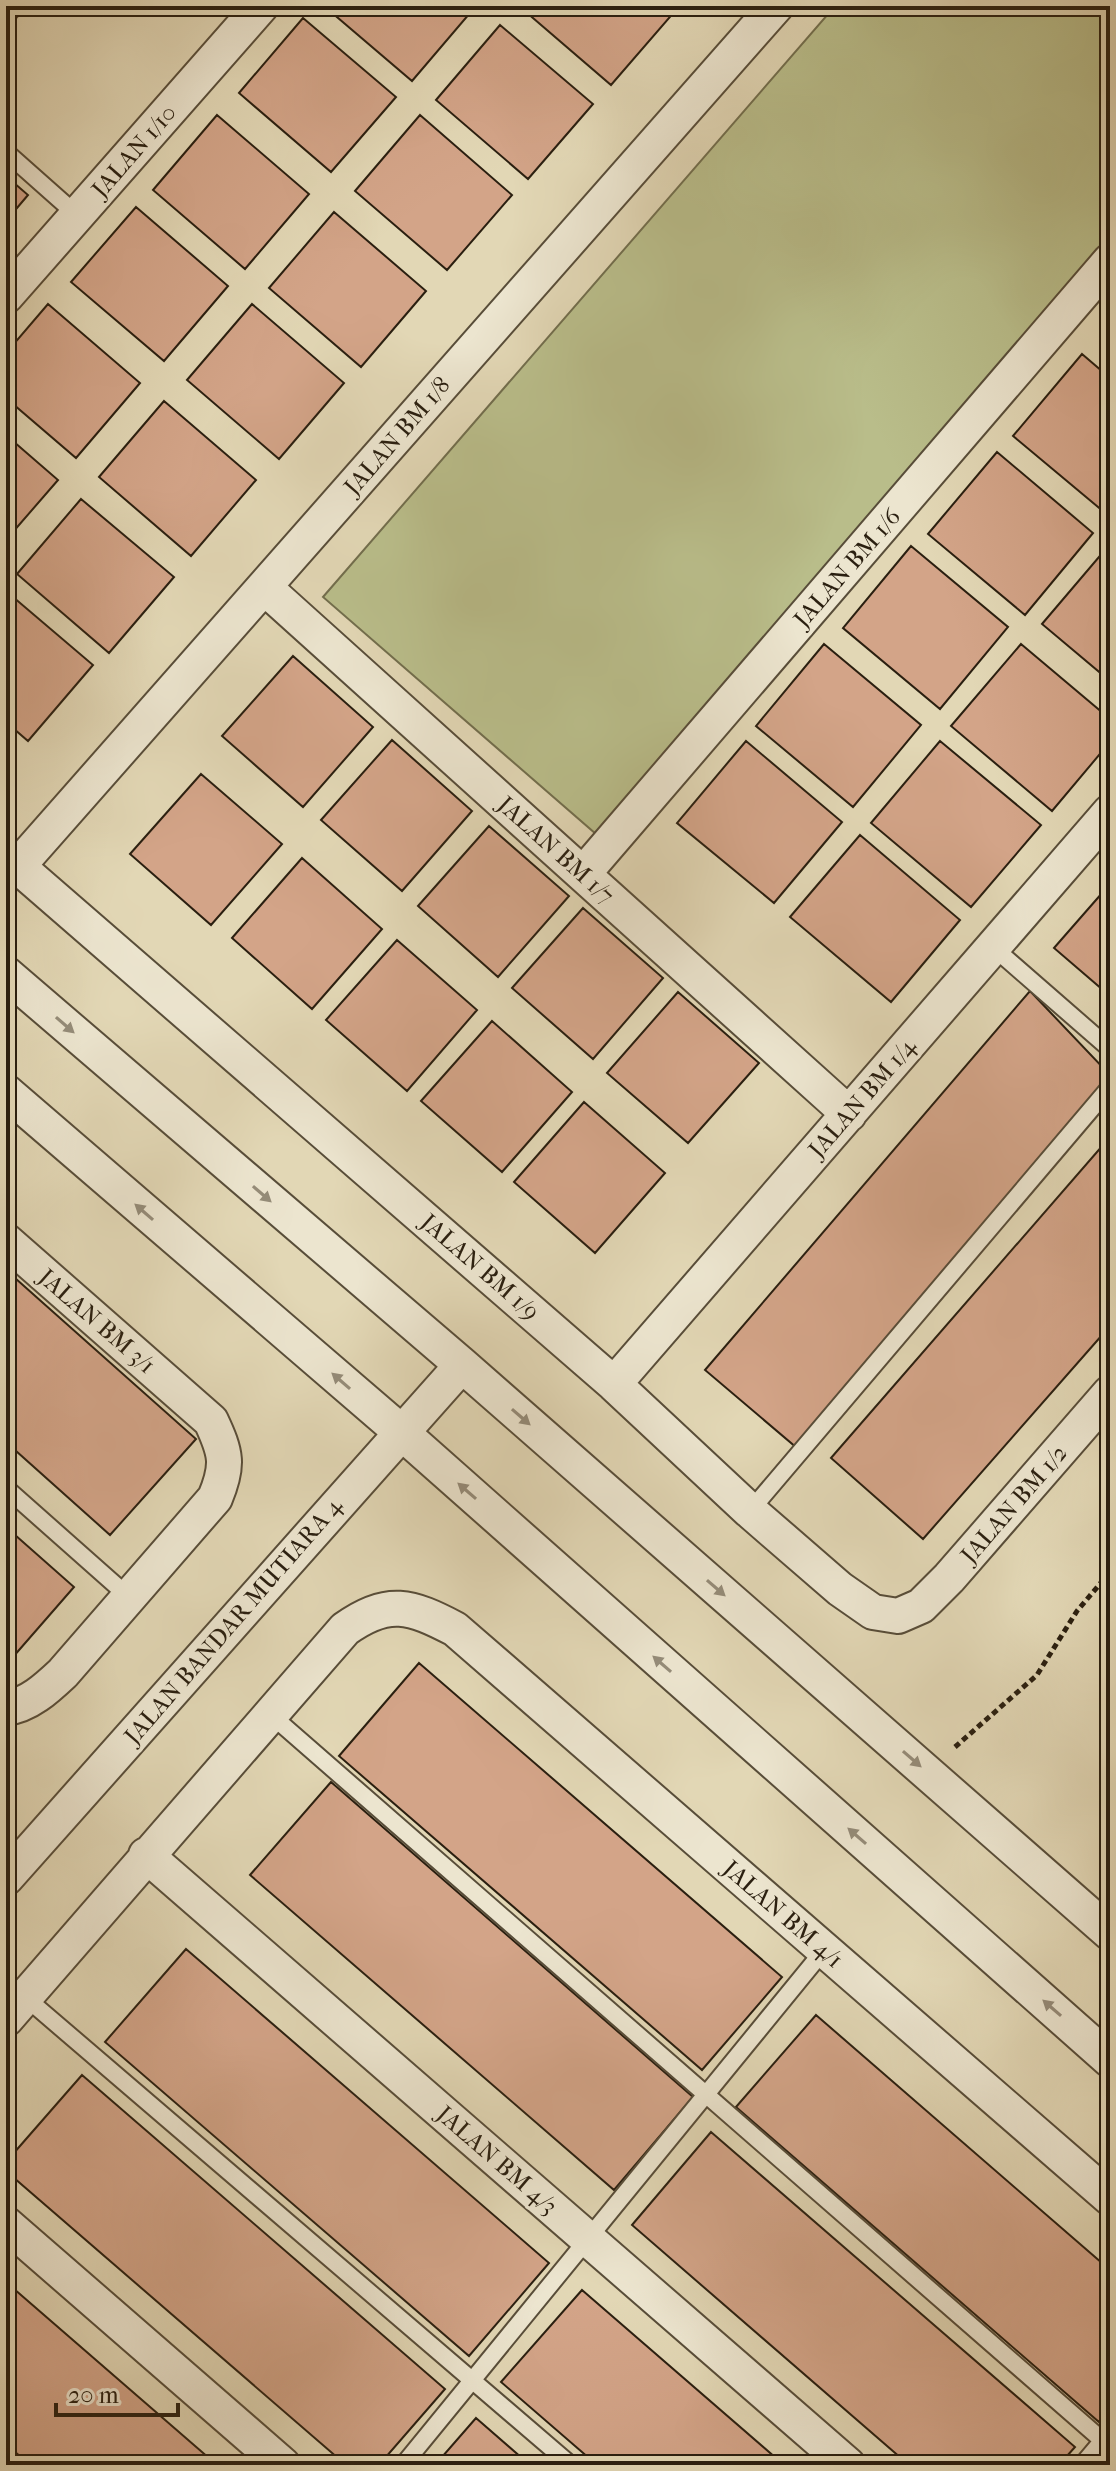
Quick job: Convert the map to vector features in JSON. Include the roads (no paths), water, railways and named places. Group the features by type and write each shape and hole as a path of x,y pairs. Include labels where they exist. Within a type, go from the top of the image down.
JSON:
{"street":[{"name":"JALAN 1/10","path":"6,296 261,6"},
{"name":"JALAN BM 1/8","path":"12,861 264,587 776,6"},
{"name":"JALAN BM 1/6","path":"583,874 1110,261"},
{"name":"JALAN BM 1/7","path":"264,587 849,1114"},
{"name":"JALAN BM 1/4","path":"614,1384 1110,812"},
{"name":"JALAN BM 1/9","path":"12,861 614,1384 750,1511 840,1589 873,1612 898,1616 921,1606 949,1578"},
{"path":"6,974 462,1365 1110,1933"},
{"path":"6,1092 401,1432 1110,2060"},
{"name":"JALAN BM 3/1","path":"6,1241 211,1421 224,1450 225,1475 215,1498 44,1691 16,1707 6,1708"},
{"name":"JALAN BANDAR MUTIARA 4","path":"6,1878 462,1365"},
{"name":"JALAN BM 1/2","path":"949,1578 1110,1393"},
{"name":"JALAN BM 4/1","path":"16,2008 345,1629 381,1610 412,1608 455,1629 1110,2198"},
{"name":"JALAN BM 4/3","path":"146,1855 848,2465"},
{"path":"6,2224 283,2465"}],"lane":[{"path":"6,16 15,6"},
{"path":"6,152 77,215"},
{"path":"993,947 1110,1049"},
{"path":"750,1511 1110,1087"},
{"path":"6,1488 129,1597"},
{"path":"270,1714 705,2095 1108,2440 1082,2465"},
{"path":"403,2465 824,1950"},
{"path":"16,2008 473,2380 571,2465"}]}
